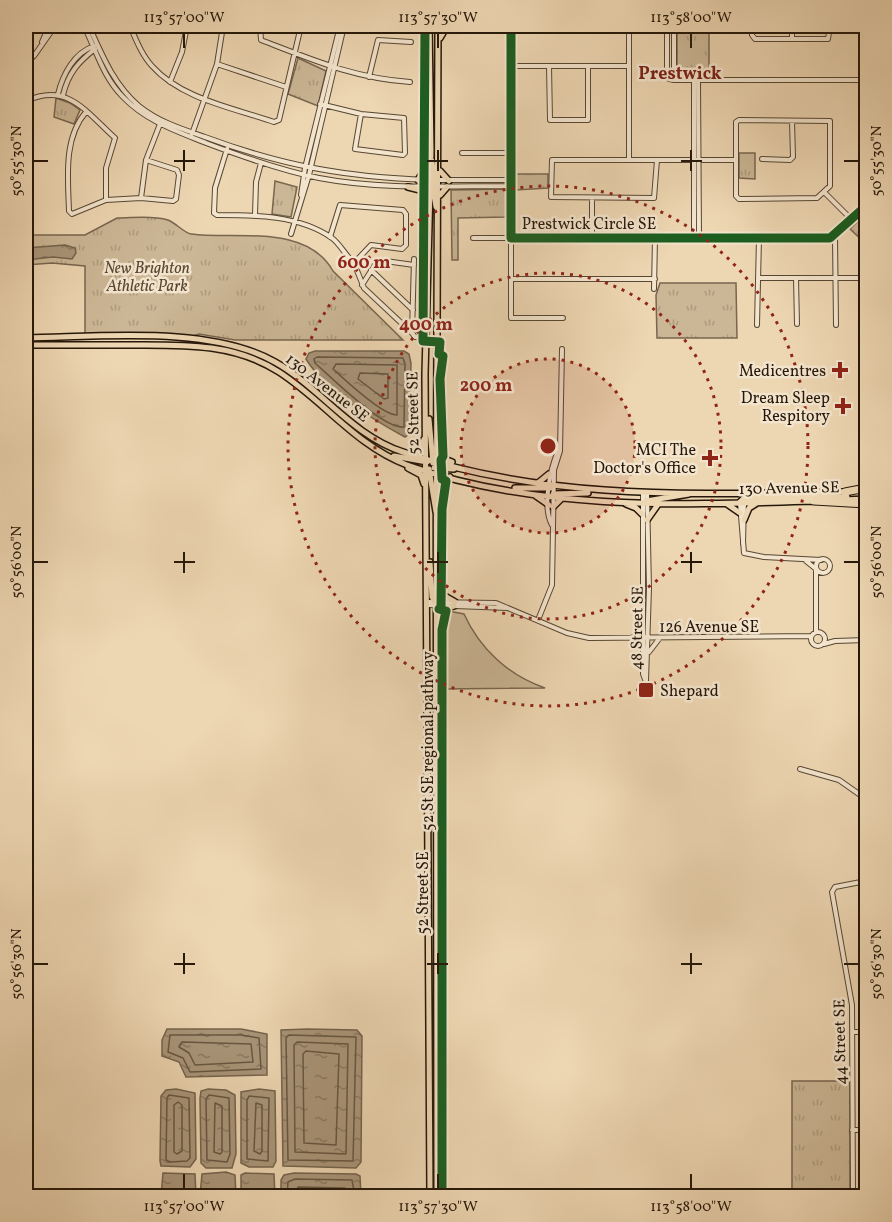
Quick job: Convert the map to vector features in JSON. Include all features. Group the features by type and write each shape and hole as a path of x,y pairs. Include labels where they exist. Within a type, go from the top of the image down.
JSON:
{"highway":[{"path":"845,492 867,494"},
{"path":"814,501 867,504"}],"main road":[{"name":"52 Street SE","path":"429,26 431,151 429,160 439,200 435,363 437,449 431,465 426,500 426,555 437,625 437,1197"},
{"name":"52 Street SE","path":"431,465 425,434 428,197 439,168 438,26"},
{"path":"438,42 447,26"},
{"path":"431,151 438,218"},
{"path":"418,180 423,175 429,160"},
{"path":"439,168 448,184 439,200"},
{"path":"408,187 420,190 428,197"},
{"name":"130 Avenue SE","path":"26,338 206,339 243,347 275,362 309,385 352,424 386,445 407,453 450,477 532,494 562,498 659,503 722,502 742,497 760,502 814,501 867,494"},
{"path":"155,345 200,343 206,339 218,348"},
{"name":"130 Avenue SE","path":"26,345 155,345 218,348 249,357 277,370 366,443 386,455 431,465 468,469 551,486 601,491 742,497 845,492"},
{"path":"426,402 433,509 437,511"},
{"path":"407,453 419,451 425,434"},
{"path":"366,443 376,452 421,475 426,500"},
{"path":"437,449 445,459 468,469"},
{"path":"538,483 549,474"},
{"path":"437,511 442,485 450,477"},
{"path":"508,489 551,486"},
{"path":"552,496 601,491"},
{"path":"532,494 551,506 562,498"},
{"path":"646,502 686,497 691,494"},
{"path":"742,497 867,494"},
{"path":"622,502 637,508 642,514"},
{"path":"722,502 740,513"},
{"path":"744,520 749,507 760,502"},
{"path":"647,520 659,503"},
{"name":"52 Street SE","path":"430,1197 432,603 436,591 437,511"},
{"path":"436,591 455,604"},
{"path":"437,625 444,609 455,604"}],"street":[{"path":"26,62 42,43 48,27 55,26"},
{"path":"84,26 122,97 161,122 191,135 306,175 357,183 408,187 434,184 511,186"},
{"path":"89,26 95,48"},
{"path":"130,26 151,65 170,82 205,98 274,122 279,120 301,26"},
{"path":"170,82 182,36 187,26"},
{"path":"191,135 217,64 223,26"},
{"path":"260,26 261,40 332,68 369,77 410,82"},
{"path":"291,234 342,26"},
{"name":"Prestwick Circle SE","path":"511,26 511,238 835,236"},
{"path":"575,26 674,26 674,80"},
{"path":"629,26 629,159"},
{"path":"667,26 667,74 669,79 867,80"},
{"path":"752,26 752,35 755,39 828,39 830,26"},
{"path":"792,26 792,39"},
{"path":"369,77 378,40 411,42"},
{"path":"61,95 65,73 72,63 95,48"},
{"path":"217,64 286,87"},
{"path":"511,66 629,66"},
{"path":"549,66 550,120 588,120 588,66"},
{"path":"696,80 696,238"},
{"path":"26,215 30,213 31,117 27,100 61,95 86,112 115,138 106,168 106,201"},
{"path":"323,105 361,114 404,118 405,153 403,155 355,149 353,146 361,114"},
{"path":"86,112 76,128 70,149 69,211 72,214 106,201 141,198 173,201 176,199 179,175 177,171 146,160"},
{"path":"739,120 830,122 830,186 817,198 739,199 736,196 736,160 736,122 739,120"},
{"path":"762,159 790,160 793,157 792,120"},
{"path":"141,198 146,160 161,122"},
{"path":"228,148 215,188 214,213 255,215 295,222 330,237 354,263 362,285 415,337 426,338"},
{"path":"462,153 510,153"},
{"path":"657,160 654,198 551,197 552,160 629,159 736,160"},
{"path":"262,160 434,184"},
{"path":"255,215 256,182 262,160"},
{"path":"448,184 511,180"},
{"path":"824,192 852,220"},
{"path":"592,198 592,238"},
{"path":"330,237 340,205 403,210 406,214 406,246 402,249 371,245 354,263"},
{"path":"836,325 835,236 867,206"},
{"path":"473,238 511,238 512,318 563,318"},
{"path":"654,290 655,238"},
{"path":"757,325 759,238"},
{"path":"412,333 414,259"},
{"path":"362,285 378,260 414,265"},
{"path":"371,270 413,311"},
{"path":"758,278 867,278"},
{"path":"796,278 796,324"},
{"path":"511,279 655,279"},
{"path":"551,486 559,448 562,349"},
{"path":"537,620 552,589 552,496 549,474 559,448"},
{"name":"48 Street SE","path":"645,493 646,502 647,520 646,638 643,674 646,682 648,652 646,638 644,619 642,514 646,502"},
{"path":"742,497 740,513 744,554 821,560 829,563 826,573 818,580 817,587"},
{"path":"742,497 744,520 742,548"},
{"path":"802,560 819,573 826,573"},
{"path":"821,560 816,569 818,625 811,637 815,646 835,641 867,640"},
{"name":"126 Avenue SE","path":"432,603 512,609 567,633 584,637 811,637"},
{"path":"632,638 639,632 644,619"},
{"path":"818,625 826,638 835,641"},
{"path":"816,632 822,633"},
{"path":"648,652 659,638"},
{"path":"824,644 826,638"},
{"path":"800,769 839,780 867,799"},
{"name":"44 Street SE","path":"853,1197 852,1002 833,890 867,881"},
{"path":"852,1032 867,1032"},
{"path":"852,1130 867,1130"}],"green space":[{"path":"677,26 709,26 709,75 677,75"},
{"path":"298,58 326,71 318,106 288,94"},
{"path":"56,98 80,110 74,124 54,117"},
{"path":"739,153 755,153 755,179 739,178"},
{"path":"516,174 548,174 548,188 516,190"},
{"path":"275,181 297,187 291,217 272,214"},
{"path":"506,189 506,217 458,218 458,260 452,260 451,190"},
{"path":"865,214 866,216 866,244 850,229"},
{"name":"New Brighton Athletic Park","path":"117,218 162,218 191,234 269,237 306,246 321,256 333,271 403,340 235,340 199,334 193,336 85,336 85,266 52,263 26,265 26,235 85,235"},
{"path":"660,283 736,283 737,338 657,338 656,295"},
{"path":"448,611 464,614 478,638 507,668 545,688 443,689 443,624"},
{"path":"792,1081 850,1081 850,1196 792,1196"}],"water":[{"path":"65,245 75,248 76,253 72,259 53,257 26,260 26,248"},
{"path":"315,351 404,351 409,354 411,363 409,434 405,437 392,430 337,393 314,371 306,359 309,353"},
{"path":"167,1029 241,1029 267,1034 267,1075 186,1077 179,1062 162,1056 162,1040"},
{"path":"281,1030 357,1030 362,1036 361,1162 356,1168 283,1166"},
{"path":"176,1089 195,1093 196,1159 190,1167 161,1166 160,1161 161,1096 166,1090"},
{"path":"259,1089 275,1091 276,1161 273,1167 249,1167 241,1163 241,1092"},
{"path":"226,1090 235,1095 236,1154 232,1168 206,1168 201,1163 200,1098 201,1091"},
{"path":"226,1172 235,1175 236,1196 200,1196 202,1174"},
{"path":"163,1173 195,1174 196,1196 161,1196"},
{"path":"245,1173 274,1174 275,1196 241,1196 241,1175"},
{"path":"294,1173 356,1174 360,1176 361,1196 281,1196 281,1180 284,1175"}],"cycle path":[{"path":"425,26 423,341 440,342 439,354 443,356 440,379 443,456 441,460 442,479 446,481 442,509 441,608"},
{"path":"511,26 511,238 830,238 866,206"},
{"name":"52 St SE regional pathway","path":"439,609 446,611 442,630 442,1196"}],"place":[{"name":"Medicentres","path":"840,370"},
{"name":"Dream Sleep Respitory","path":"843,406"},
{"name":"MCI The Doctor's Office","path":"710,458"},
{"name":"Shepard","path":"646,690"}],"district":[{"name":"Prestwick","path":"680,73"}]}
